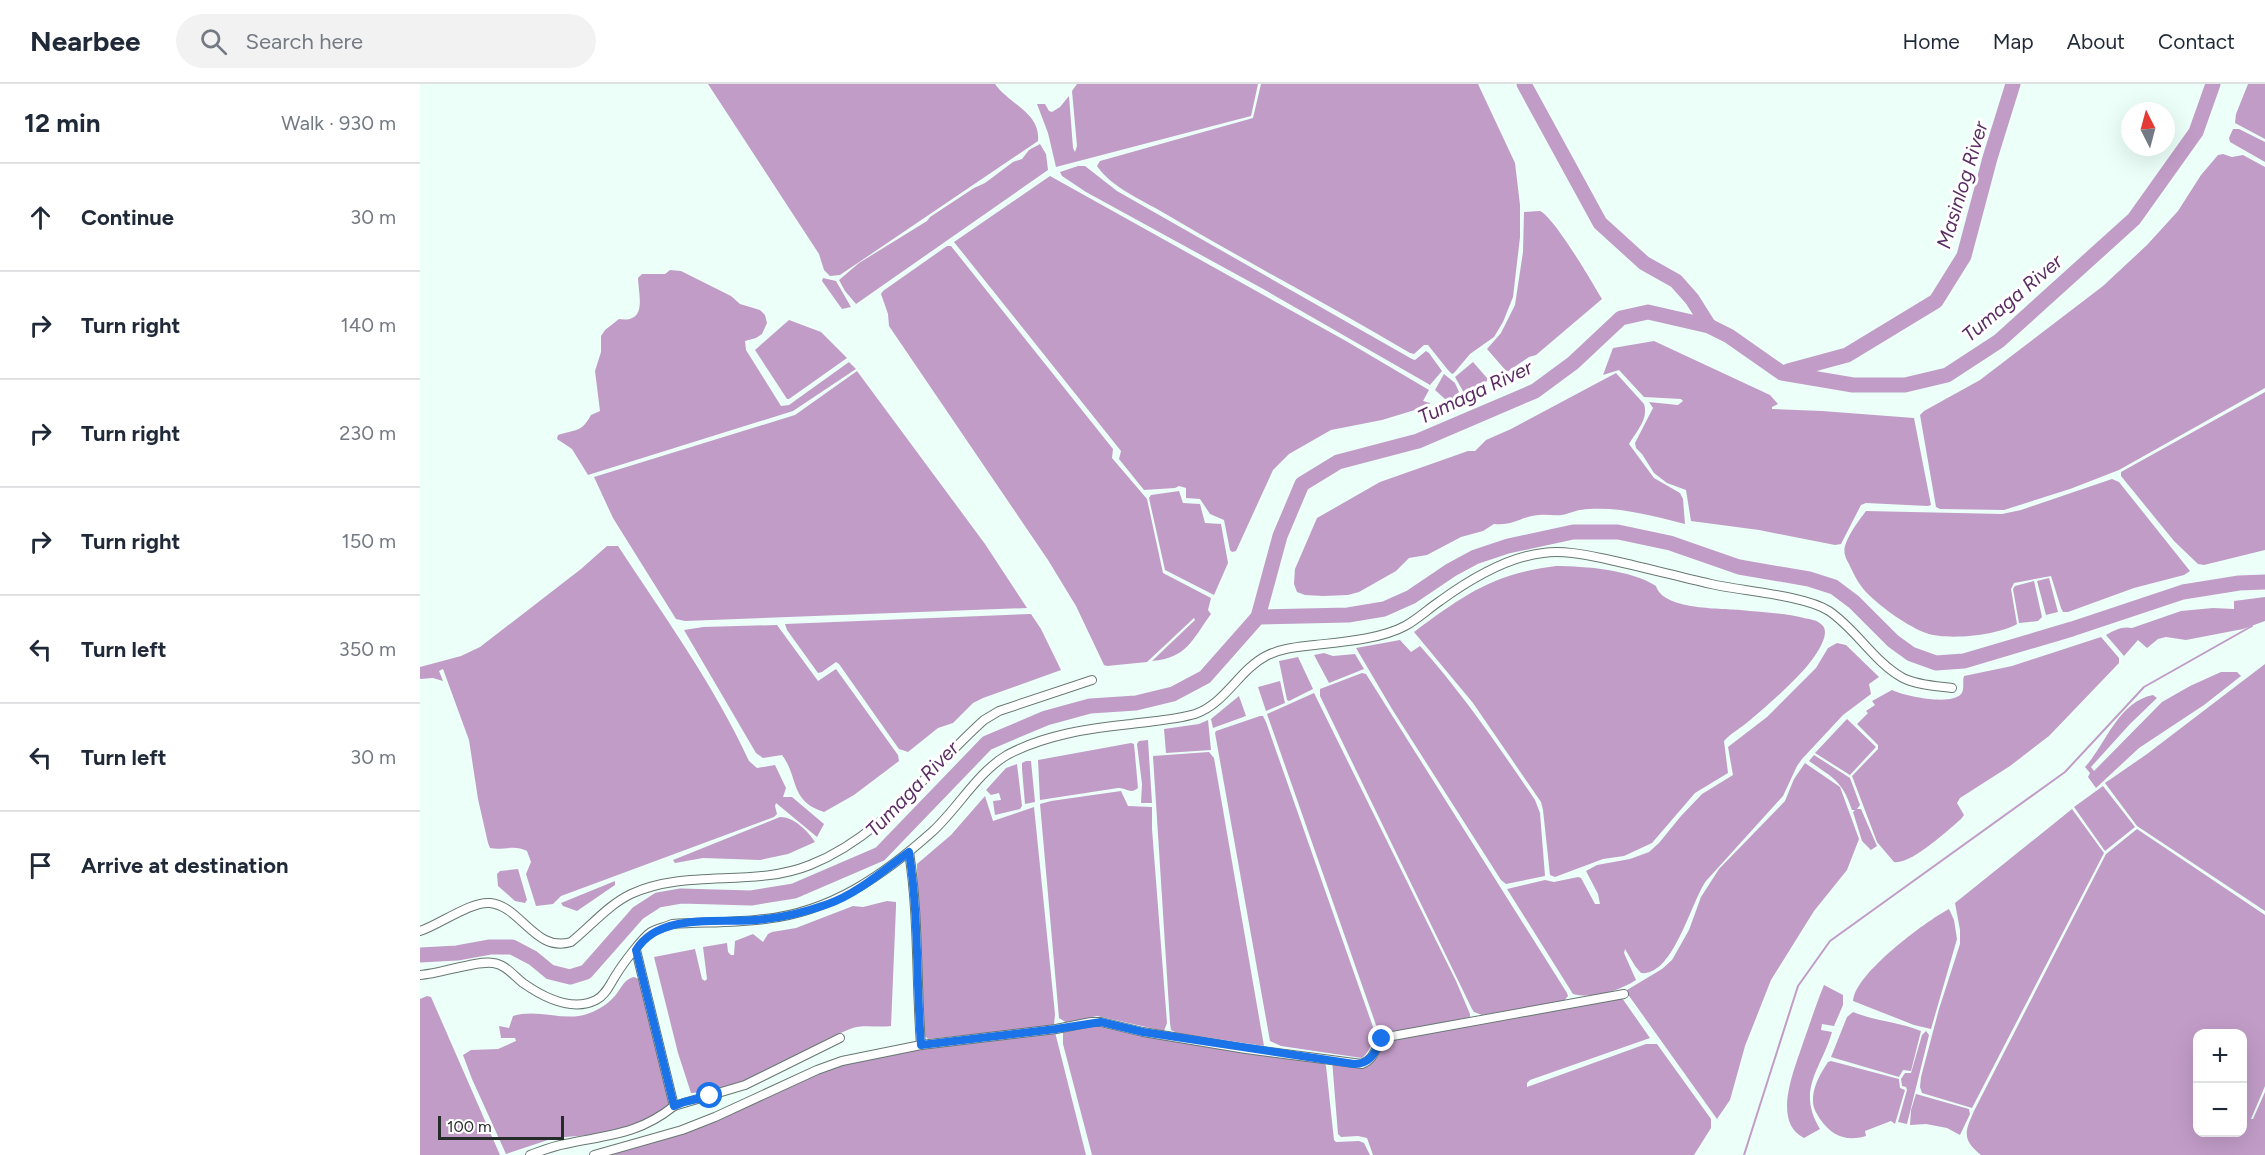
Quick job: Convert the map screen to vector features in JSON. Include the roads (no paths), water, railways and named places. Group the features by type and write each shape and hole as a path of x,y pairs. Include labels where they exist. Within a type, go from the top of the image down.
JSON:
{"street":[{"path":"420,975 438,974 491,962 503,967 525,984 567,1005 599,999 642,939 650,933 672,924 763,920 830,904 862,885 909,852 935,829 999,760 1012,753 1049,739 1095,728 1198,713 1220,698 1265,656 1295,648 1392,632 1416,620 1472,580 1512,562 1544,553 1579,554 1664,571 1711,584 1810,603 1828,611 1887,666 1904,678 1952,688"},
{"path":"420,931 488,902 500,906 546,942 563,944 571,942 620,900 658,884 685,880 771,876 810,865 866,835 912,793 984,720 999,711 1092,680"},
{"path":"909,852 917,918 918,1011 921,1045"},
{"path":"636,950 674,1106"},
{"path":"594,1155 682,1130 842,1061 921,1045 1101,1022 1143,1032 1362,1064 1372,1058 1382,1039 1387,1037 1624,994"},
{"path":"530,1155 563,1144 631,1132 674,1106 745,1085 840,1038"}],"waterway":[{"path":"1524,84 1600,223 1644,263 1676,281 1692,299 1709,326"},
{"name":"Masinlog River","path":"1788,371 1847,355 1936,301 1964,256 1990,158 2013,84"},
{"name":"Tumaga River","path":"420,955 457,953 490,947 512,947 533,958 550,972 570,977 586,972 638,913 658,900 681,896 751,898 794,891 880,854 987,743 1046,718 1090,706 1136,703 1173,694 1205,677 1258,617 1280,536 1302,484 1338,462 1418,441 1535,391 1573,363 1621,318 1648,312 1709,326 1729,336 1782,373 1853,385 1905,385 1947,375 1999,341 2134,219 2196,132 2213,84"},
{"name":"Tumaga River","path":"1258,617 1348,615 1384,609 1411,597 1475,557 1508,546 1573,532 1618,532 1670,543 1739,567 1809,579 1834,587 1854,602 1893,641 1911,654 1936,663 1964,661 2072,629 2183,592 2239,583 2265,582"},
{"path":"1744,1155 1798,986 1830,941 2065,772 2144,687 2252,626"}]}
